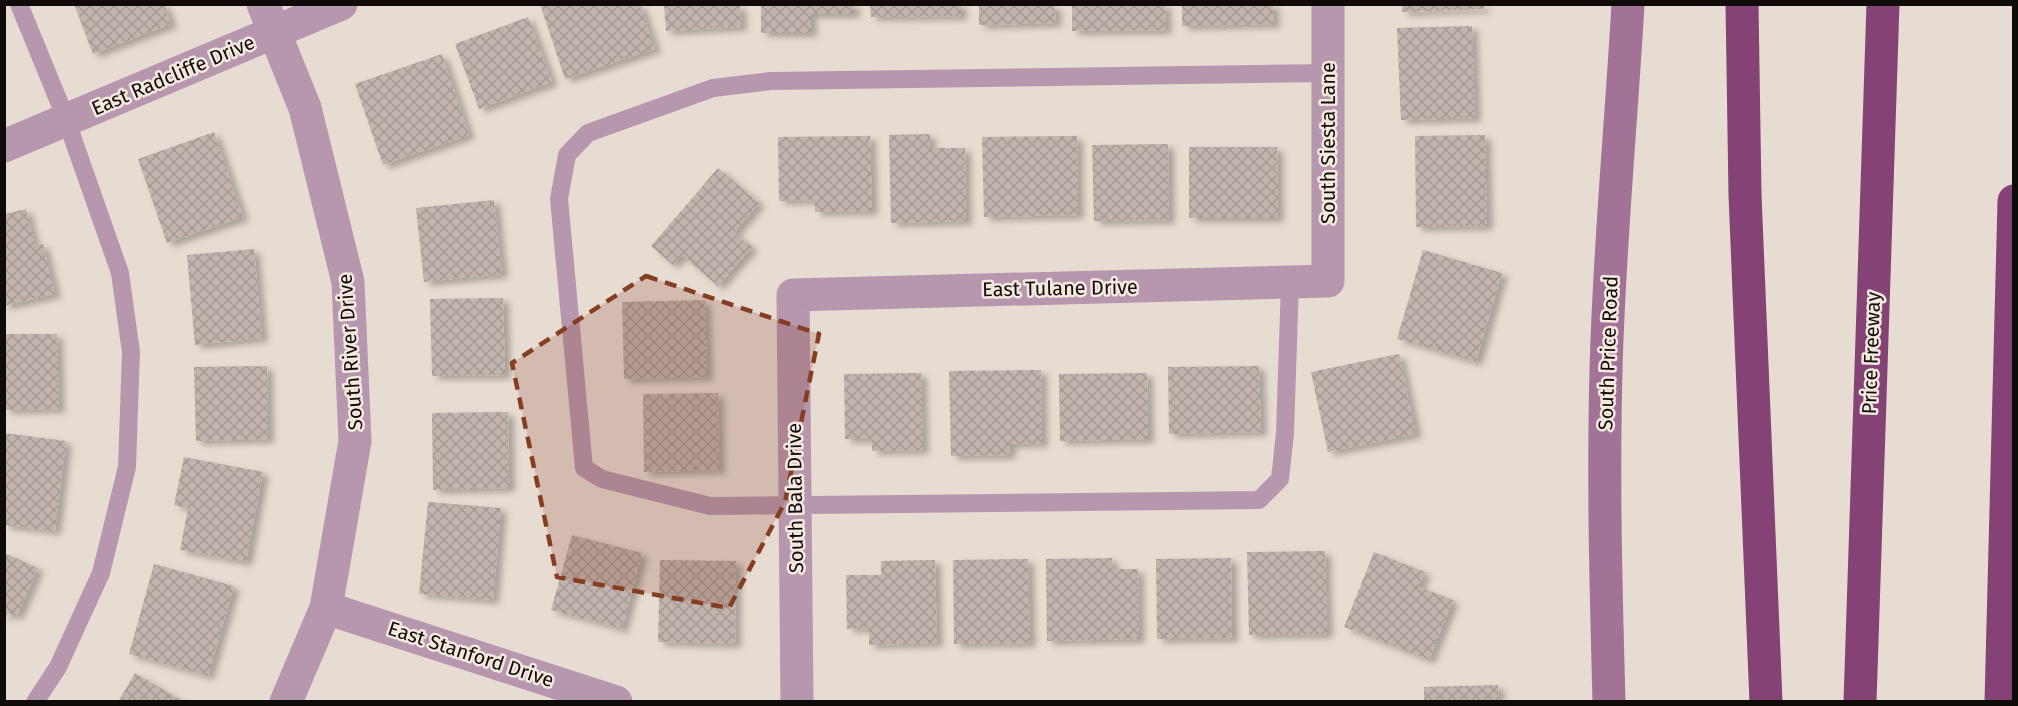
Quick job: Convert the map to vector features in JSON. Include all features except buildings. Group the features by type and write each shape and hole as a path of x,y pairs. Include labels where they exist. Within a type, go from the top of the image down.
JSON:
{"highway":[{"path":"1742,4 1745,195 1766,702"},
{"name":"Price Freeway","path":"1860,702 1882,4"},
{"path":"2001,702 2013,201"}],"main road":[{"name":"South Price Road","path":"1609,702 1604,501 1606,380 1612,217 1628,4"}],"street":[{"name":"East Radcliffe Drive","path":"4,146 66,119 269,18 341,4"},
{"name":"South Siesta Lane","path":"1328,4 1328,281"},
{"name":"South River Drive","path":"269,18 305,108 348,282 356,441 326,608 286,702"},
{"name":"East Tulane Drive","path":"793,295 1328,281"},
{"name":"South Bala Drive","path":"793,295 797,702"},
{"name":"East Stanford Drive","path":"326,608 616,702"}],"lane":[{"path":"19,4 66,119 120,273 131,352 127,467 100,573 58,667 35,702"},
{"path":"1290,282 1285,433 1280,479 1259,500 710,506 602,479 584,468 559,199 567,155 588,133 712,88 771,81 1328,73"}],"highlighted area":[{"path":"646,276 819,334 785,502 729,608 557,577 512,363"}]}
